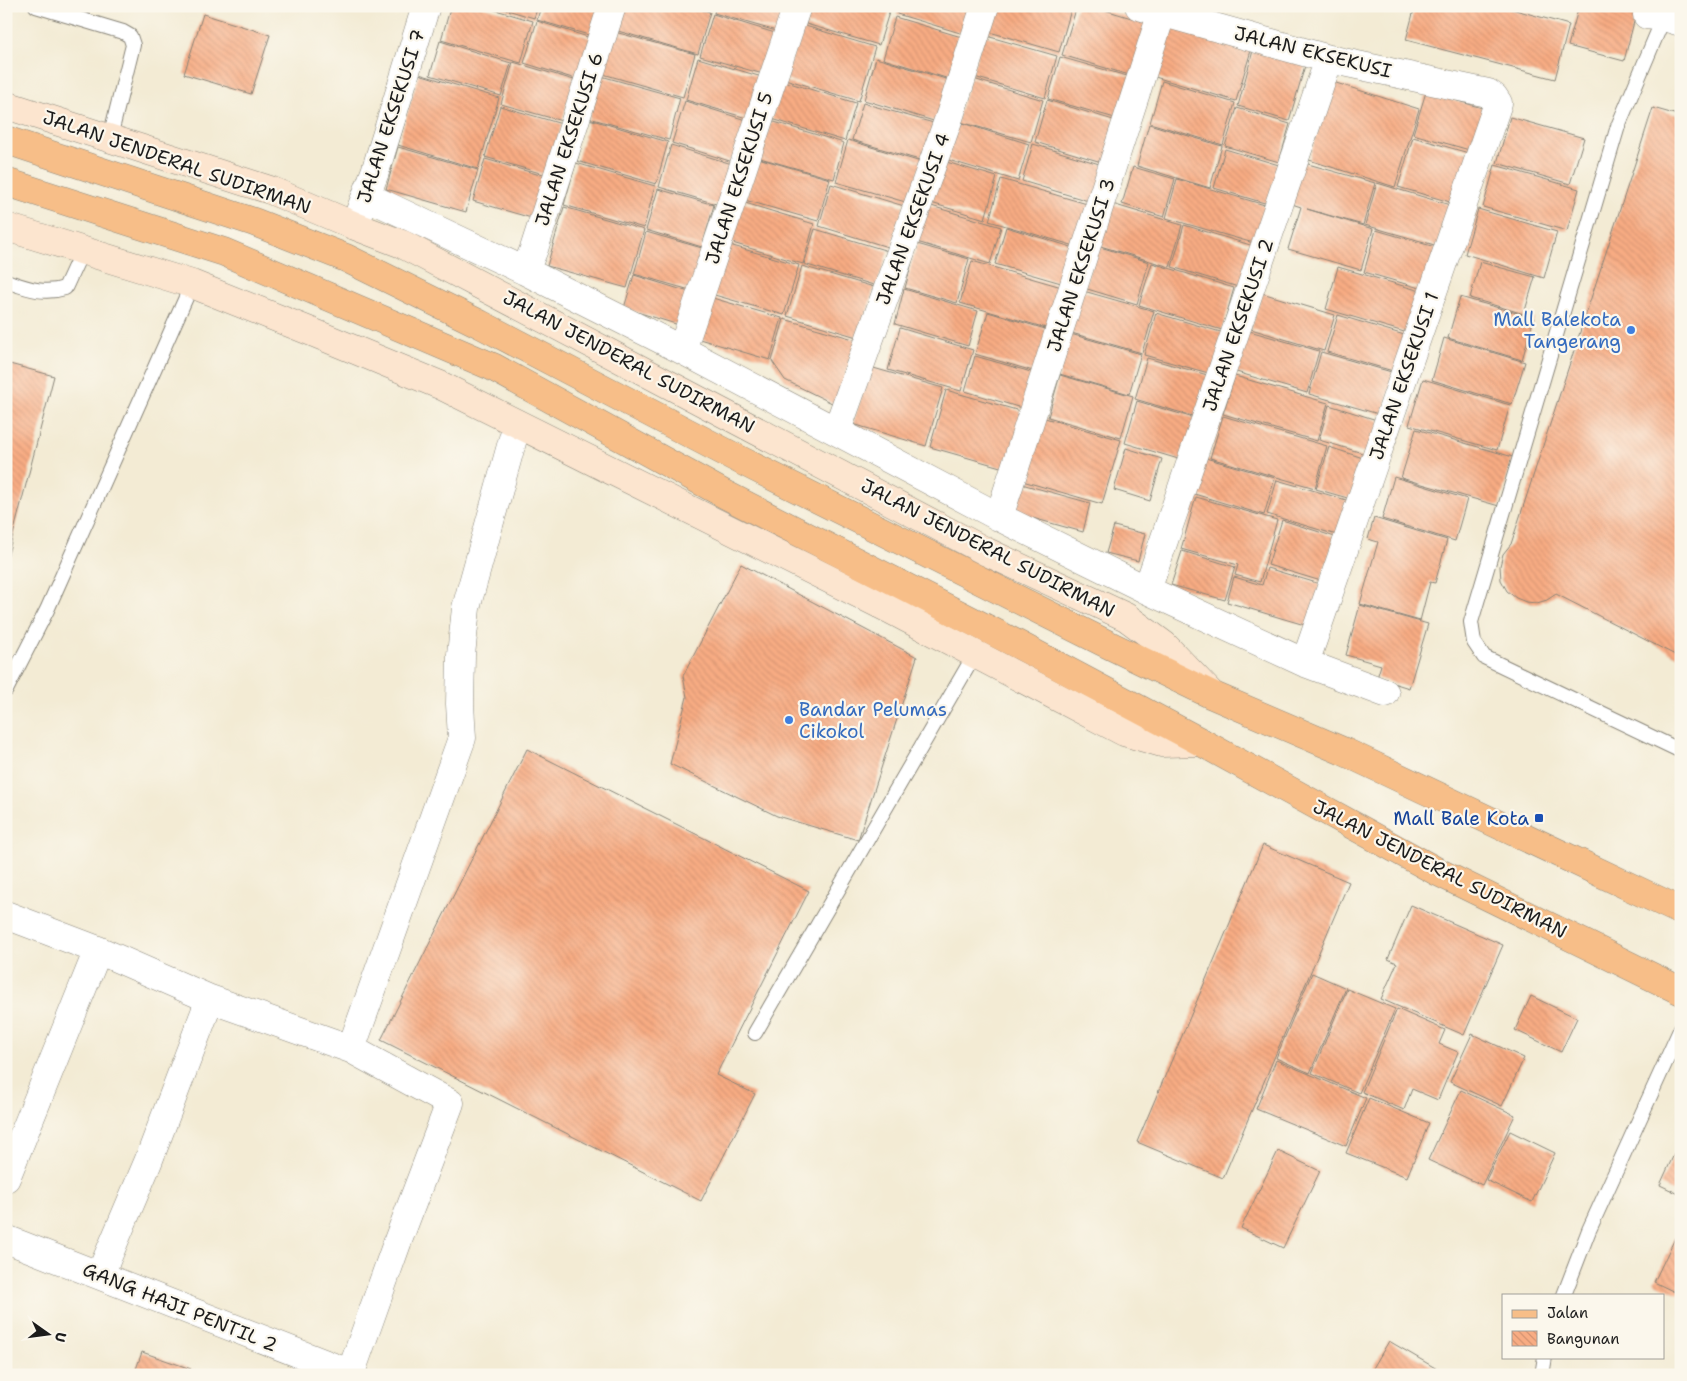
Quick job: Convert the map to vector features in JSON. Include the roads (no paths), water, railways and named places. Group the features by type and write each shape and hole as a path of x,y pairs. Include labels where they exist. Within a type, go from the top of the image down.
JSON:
{"main road":[{"name":"JALAN JENDERAL SUDIRMAN","path":"6,140 254,222 346,258 480,324 744,462 1212,696 1345,752 1681,911"},
{"name":"JALAN JENDERAL SUDIRMAN","path":"6,182 224,252 501,372 726,495 1201,742 1438,872 1681,991"}],"street":[{"name":"JALAN EKSEKUSI 7","path":"355,226 426,6"},
{"name":"JALAN EKSEKUSI 6","path":"525,271 534,249 612,6"},
{"name":"JALAN EKSEKUSI 5","path":"682,350 796,6"},
{"name":"JALAN EKSEKUSI 4","path":"836,430 950,116 986,6"},
{"name":"JALAN EKSEKUSI","path":"1155,8 1328,59 1488,93"},
{"name":"JALAN EKSEKUSI 3","path":"999,517 1155,8"},
{"name":"JALAN EKSEKUSI 2","path":"1147,590 1328,59"},
{"name":"JALAN EKSEKUSI 1","path":"1305,663 1495,113 1498,103 1494,96 1488,93"},
{"name":"JALAN JENDERAL SUDIRMAN","path":"6,105 270,190 402,244 987,552 1126,618 1164,645 1212,696"},
{"path":"366,196 525,271 682,350 999,517 1147,590 1305,663 1385,693"},
{"path":"6,227 192,284 440,385 882,605 1124,732 1162,743 1201,742"},
{"path":"351,1049 462,738 460,704 461,655 466,608 517,424"},
{"path":"899,505 914,472"},
{"path":"6,916 98,950 210,998 351,1049 450,1103 397,1243 352,1374"},
{"path":"6,1178 98,950"},
{"path":"100,1275 148,1162 210,998"},
{"name":"GANG HAJI PENTIL 2","path":"6,1239 352,1374"}],"lane":[{"path":"36,6 123,32 130,36 133,45 110,137"},
{"path":"1664,18 1618,126 1471,622 1474,642 1484,657 1681,751"},
{"path":"6,281 37,291 54,291 65,288 82,251"},
{"path":"6,690 47,610 192,284"},
{"path":"755,1033 975,654"},
{"path":"1564,1294 1590,1230 1681,1028"},
{"path":"1542,1375 1545,1358"}],"place":[{"name":"Mall Balekota Tangerang","path":"1631,330"},
{"name":"Bandar Pelumas Cikokol","path":"789,720"},
{"name":"Mall Bale Kota","path":"1539,818"}]}
